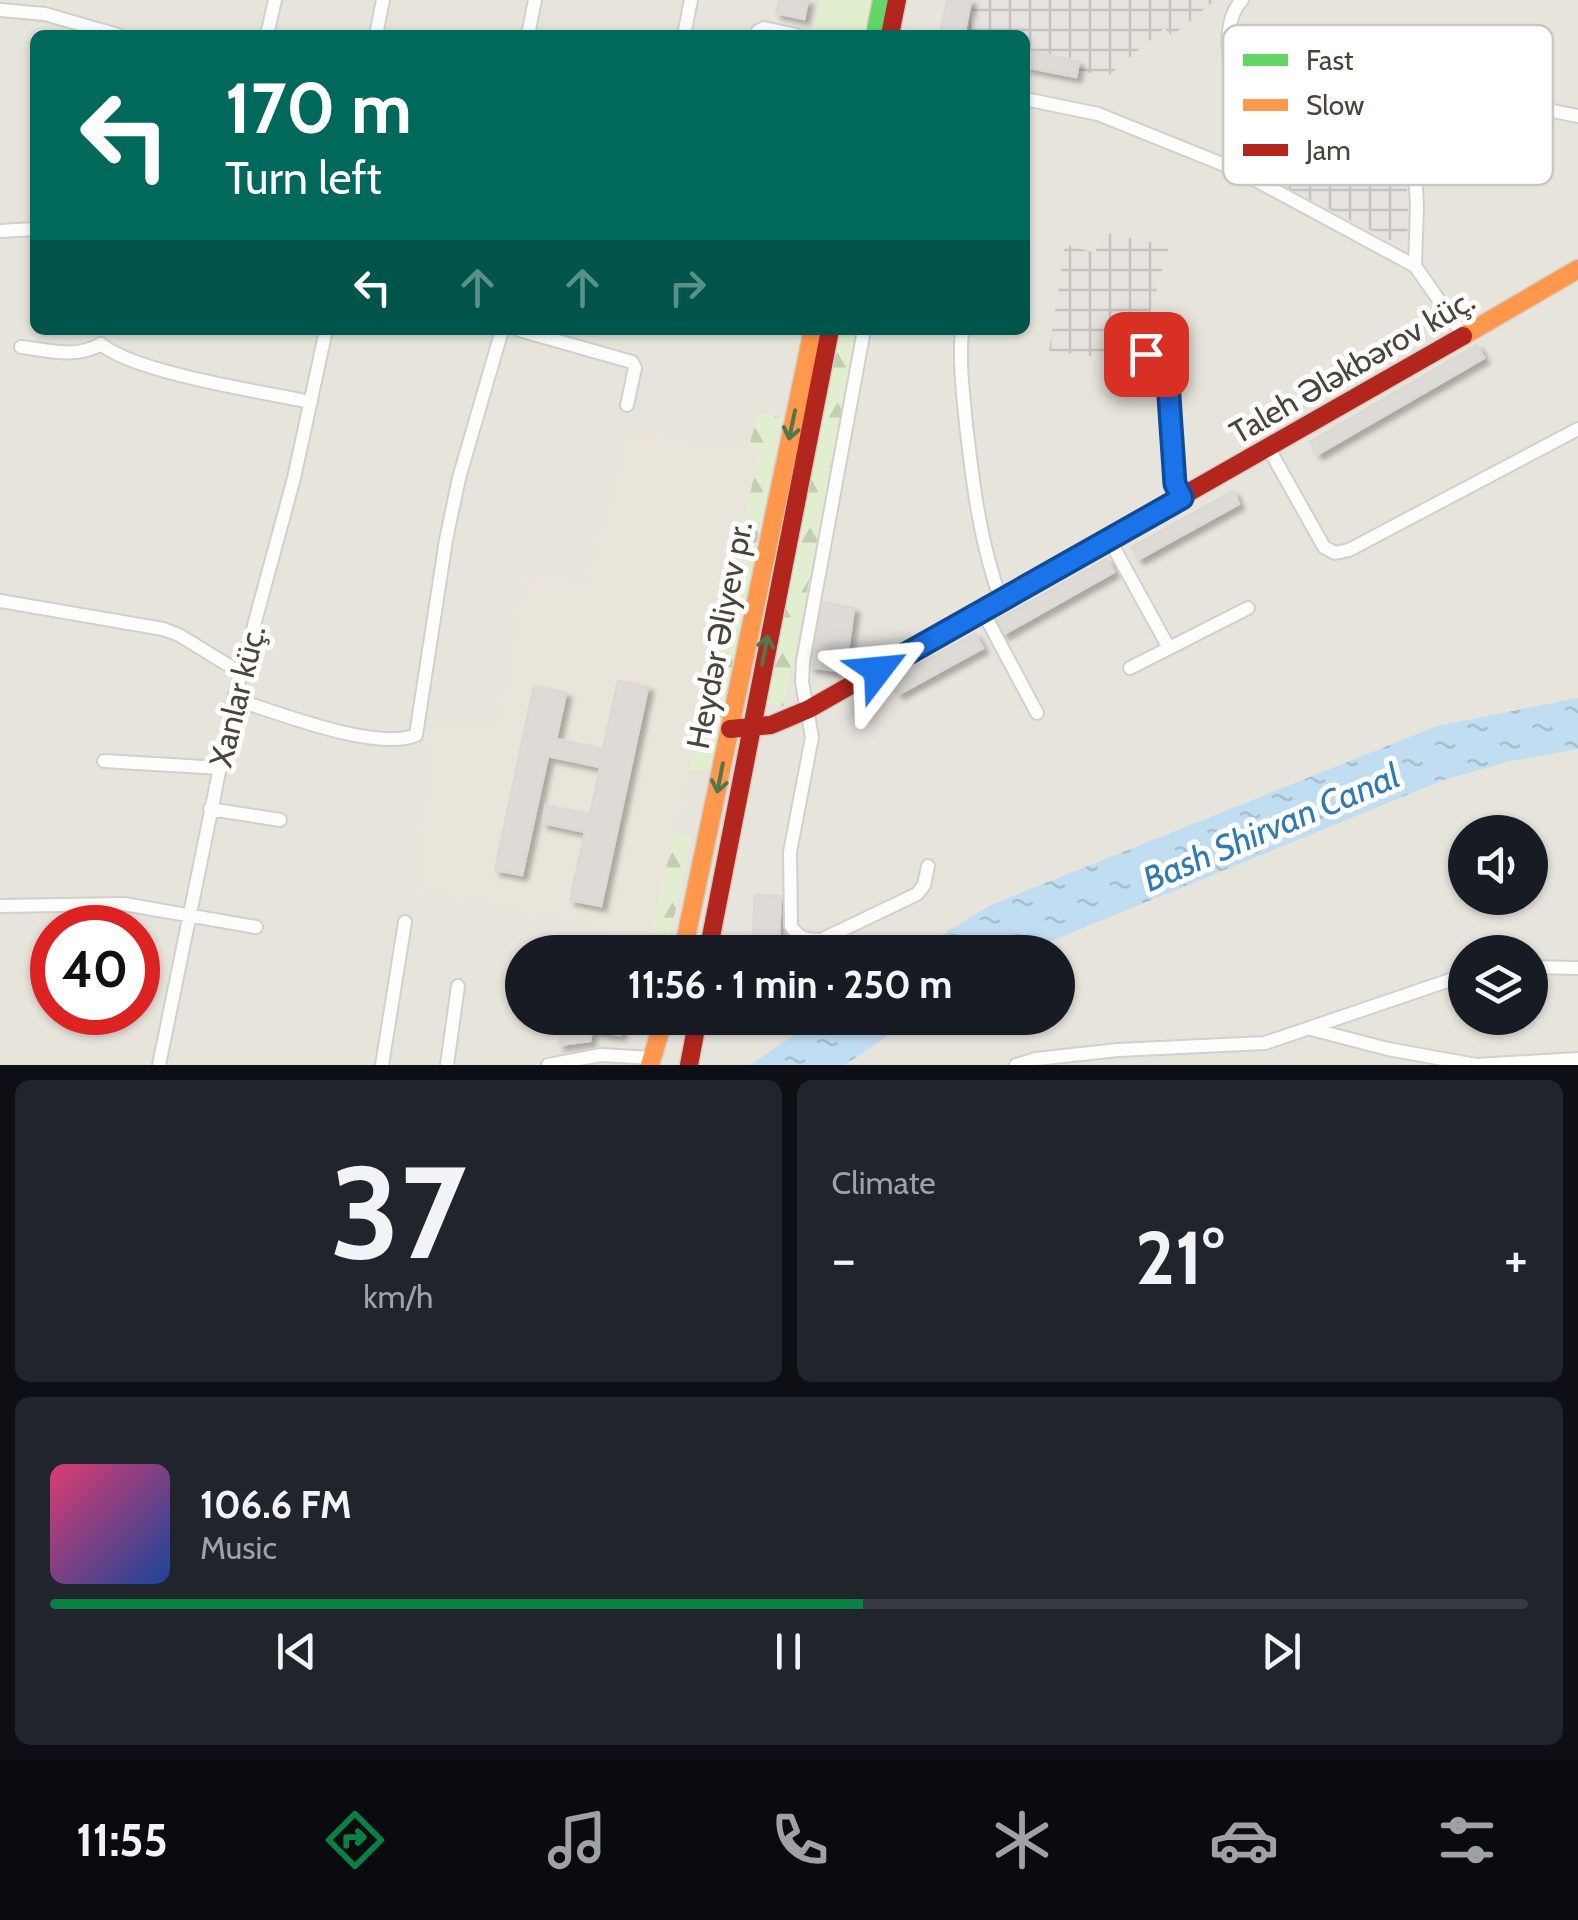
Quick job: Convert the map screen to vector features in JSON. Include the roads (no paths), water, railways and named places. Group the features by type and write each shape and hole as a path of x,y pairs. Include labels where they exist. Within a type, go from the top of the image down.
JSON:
{"main road":[{"path":"876,30 882,0"},
{"path":"891,30 897,0"},
{"name":"Taleh Ələkbərov küç.","path":"740,729 771,725 809,709 1270,449 1578,269"},
{"name":"Heydər Əliyev pr.","path":"710,935 740,729 811,335"},
{"name":"Heydər Əliyev pr.","path":"687,935 740,729 829,335"},
{"path":"651,1062 659,1035"},
{"path":"689,1065 692,1035"}],"street":[{"path":"268,30 275,0"},
{"path":"377,30 383,0"},
{"path":"529,30 536,0"},
{"path":"685,30 691,0"},
{"path":"1230,25 1242,0"},
{"path":"0,10 44,14 100,30"},
{"path":"1030,100 1098,114 1223,164"},
{"path":"1553,111 1578,116"},
{"path":"1265,185 1415,266 1464,336"},
{"path":"1415,266 1416,185"},
{"path":"0,231 30,229"},
{"name":"Xanlar küç.","path":"159,1065 234,699 325,335"},
{"path":"234,699 337,731 405,740 416,735 452,509 500,335"},
{"path":"537,335 632,362 626,405"},
{"path":"863,335 803,662 802,682 812,737 790,852 791,926 797,936 820,940 917,894 924,885 928,866"},
{"path":"962,335 961,369 974,500 1001,600"},
{"path":"22,347 71,353 89,351 100,337 128,359 311,402"},
{"path":"1146,354 1167,368 1175,484 1182,498"},
{"path":"1270,449 1324,547 1336,554 1578,429"},
{"path":"1108,539 1169,648"},
{"path":"0,600 162,629 241,673"},
{"path":"1130,668 1248,608"},
{"path":"983,612 1037,713"},
{"path":"104,760 220,768"},
{"path":"210,809 280,820"},
{"path":"0,906 124,904 256,927"},
{"path":"382,1065 405,922"},
{"path":"1548,967 1578,968"},
{"path":"1016,1065 1036,1059 1118,1050 1265,1043 1448,981"},
{"path":"447,1065 458,986"},
{"path":"1308,1028 1388,1049 1476,1065 1578,1060"},
{"path":"548,1065 602,1060 651,1062"}],"water":[{"name":"Bash Shirvan Canal","path":"1578,698 1578,749 1506,762 1441,781 1066,935 941,935 993,904 1437,726"},
{"path":"794,1035 888,1035 845,1065 750,1065"}]}
